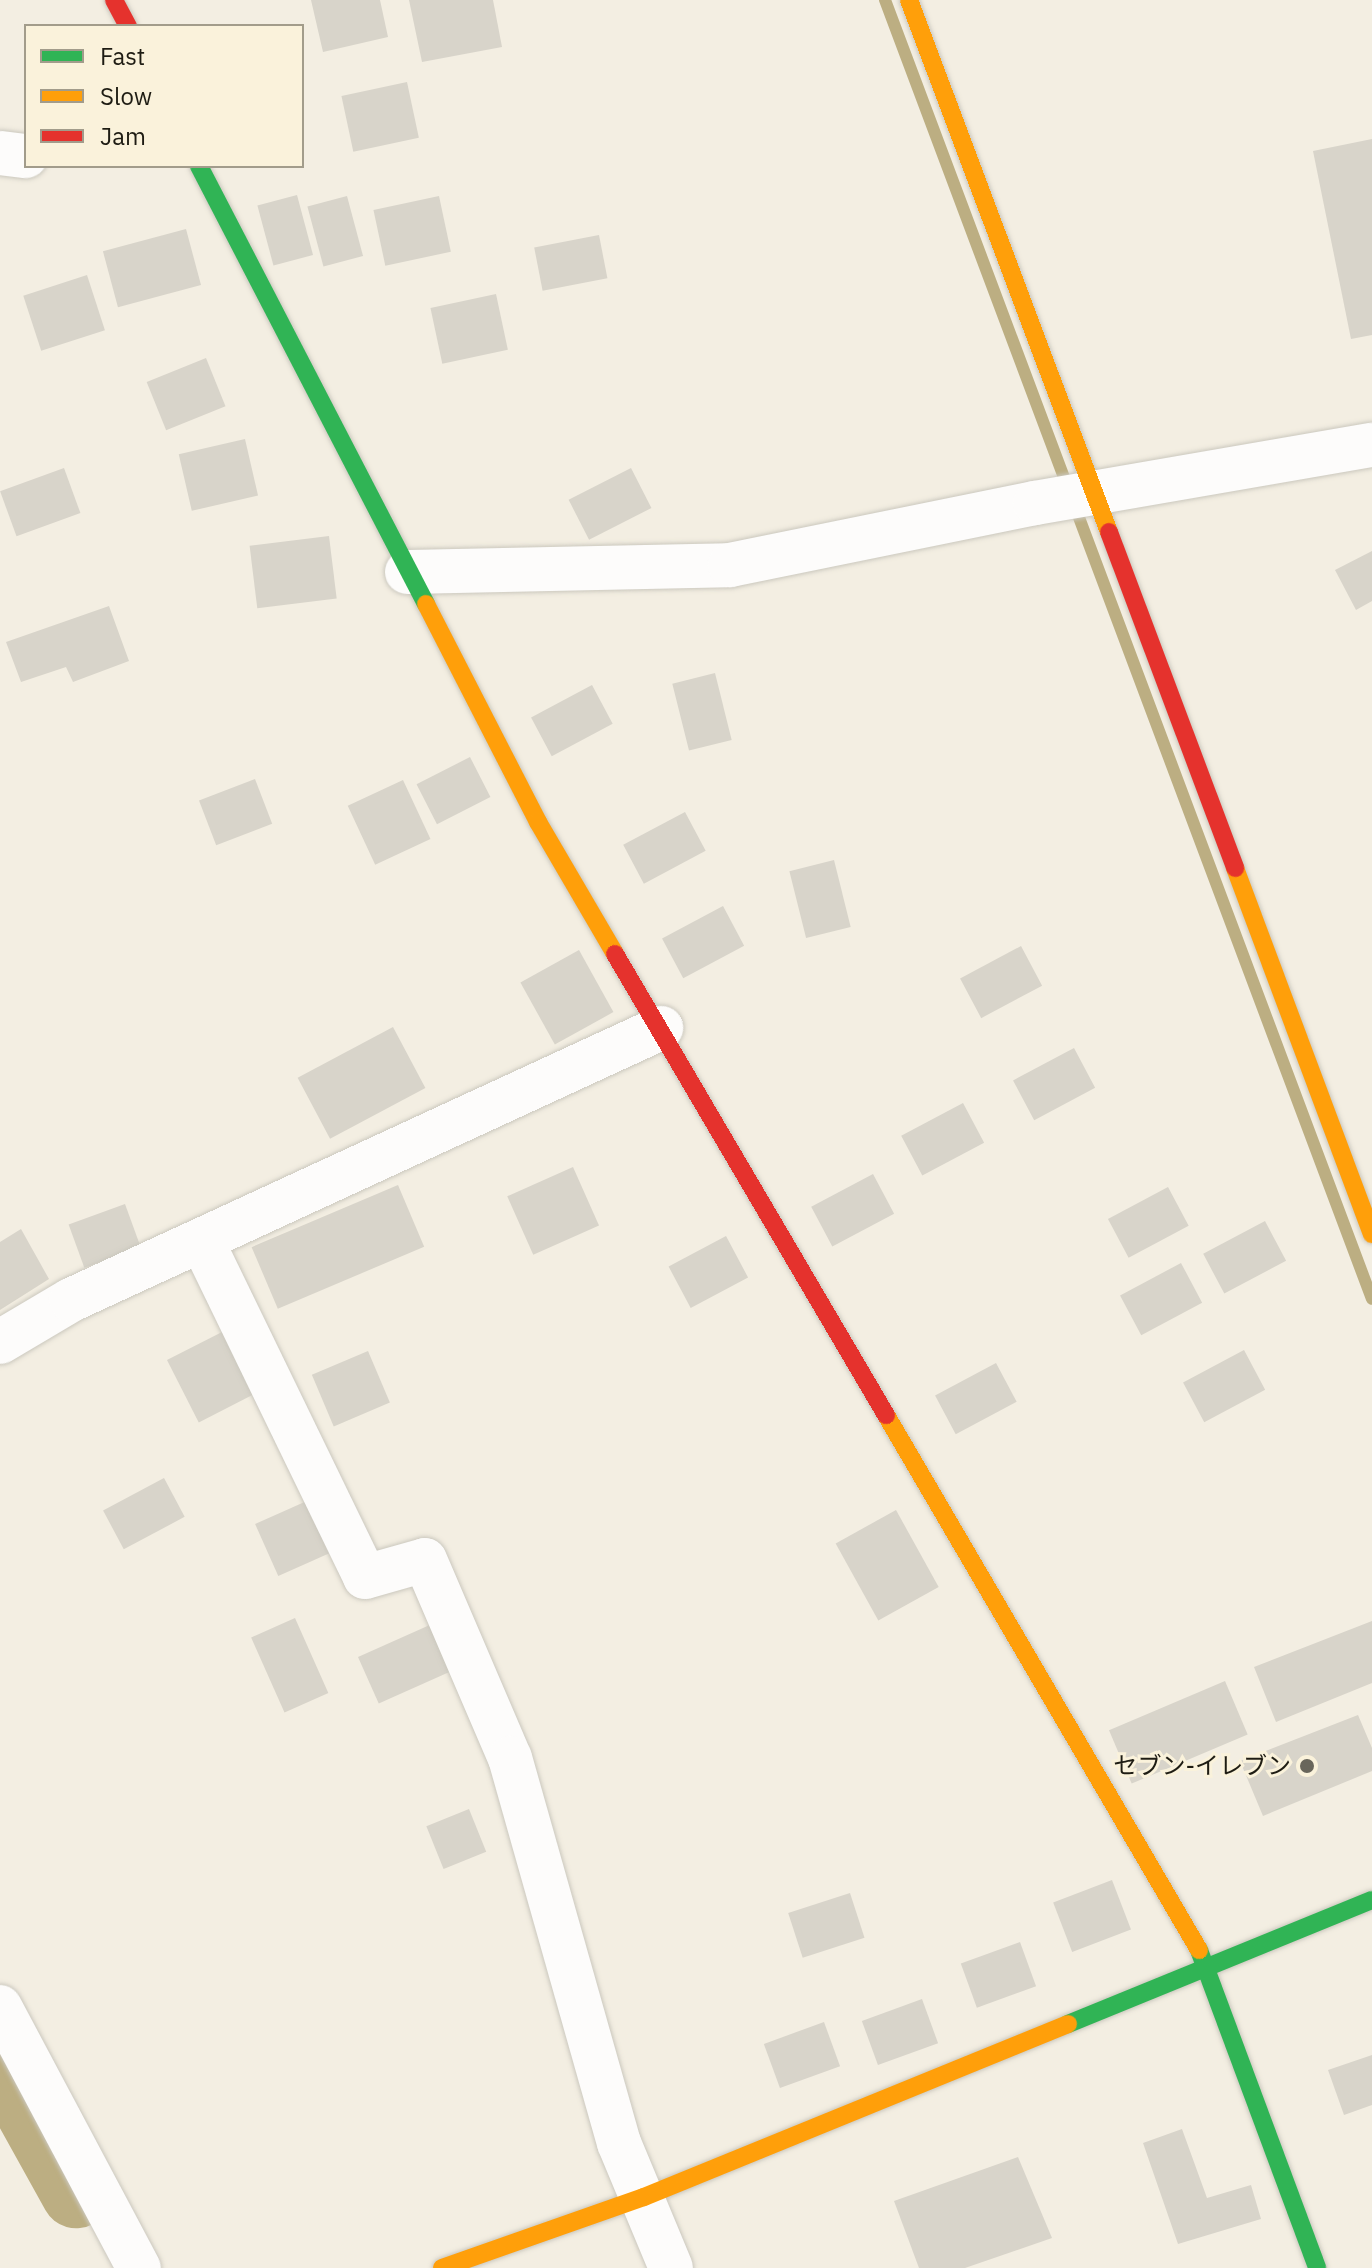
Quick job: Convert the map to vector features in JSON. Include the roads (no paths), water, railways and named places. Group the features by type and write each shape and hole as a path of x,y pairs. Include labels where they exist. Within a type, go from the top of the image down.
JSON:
{"street":[{"path":"114,0 127,24"},
{"path":"909,0 1091,494 1372,1234"},
{"path":"0,153 24,156"},
{"path":"200,168 538,822 1210,1968 1317,2268"},
{"path":"407,572 730,565 1045,501 1372,445"},
{"path":"0,1342 71,1300 203,1243 481,1107 661,1028"},
{"path":"203,1243 365,1577 425,1560 510,1758 619,2143 671,2268"},
{"path":"442,2268 644,2197 1372,1900"},
{"path":"0,2007 139,2268"}],"waterway":[{"path":"885,0 1372,1299"},
{"path":"0,2056 76,2193"}],"place":[{"name":"セブン-イレブン","path":"1307,1766"}]}
